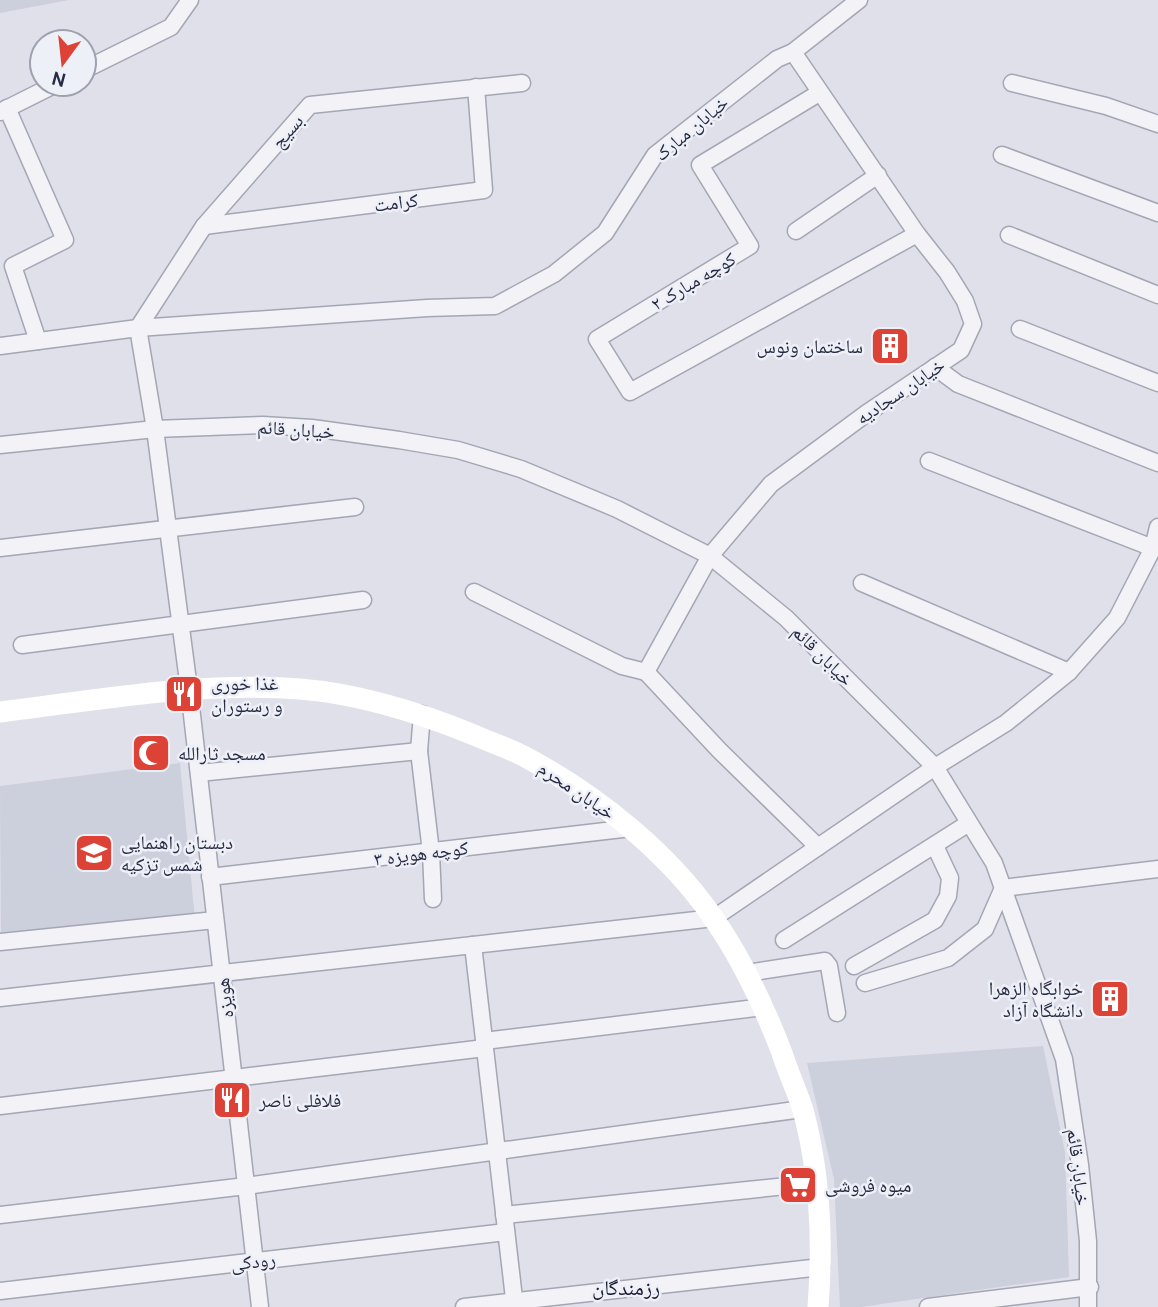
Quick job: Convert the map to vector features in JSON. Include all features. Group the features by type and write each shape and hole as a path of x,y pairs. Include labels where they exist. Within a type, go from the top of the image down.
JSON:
{"street":[{"path":"98,63 171,27 190,0"},
{"name":"خیابان مبارک","path":"0,346 138,328 427,308 495,306 554,274 605,233 655,155 777,59 793,52 859,0"},
{"name":"خیابان سجادیه","path":"646,672 709,556 771,484 867,412 961,350 973,324 965,301 947,272 917,234 793,52"},
{"name":"بسیج","path":"138,328 204,226 310,105 522,83"},
{"path":"1012,83 1105,106 1158,124"},
{"name":"کرامت","path":"204,226 484,190 476,87"},
{"name":"کوچه مبارک ۲","path":"819,93 700,165 750,246 597,339 630,392 917,234"},
{"path":"28,98 4,110 65,240 13,266 38,341"},
{"path":"1002,155 1158,214"},
{"path":"796,231 878,175"},
{"path":"1009,235 1158,295"},
{"name":"هویزه","path":"138,328 155,429 189,689 260,1307"},
{"path":"1020,329 1158,383"},
{"path":"935,367 958,384 1158,463"},
{"name":"خیابان قائم","path":"0,445 155,429 263,425 300,427 458,450 521,469 617,509 709,556 786,618 935,767 994,863 1064,1059 1088,1241 1088,1307"},
{"path":"929,461 1153,548"},
{"path":"0,548 355,507"},
{"path":"0,999 714,918 935,767 1006,723 1069,672 1116,618 1153,548 1158,527"},
{"path":"862,583 1069,672"},
{"path":"474,592 622,666 646,672 710,741 818,847"},
{"path":"22,645 363,600"},
{"name":"خیابان محرم","path":"0,712 189,689 231,686 302,689 374,701 422,713 526,757 563,778 631,828 692,889 714,918 764,1007 803,1109 816,1183 821,1267 818,1307"},
{"path":"422,713 419,751 431,852 433,899"},
{"path":"198,773 419,751"},
{"path":"784,940 969,823"},
{"name":"کوچه هویزه ۳","path":"210,877 631,828"},
{"path":"854,966 935,920 948,896 950,878 935,846"},
{"path":"865,983 947,958 985,929 1003,888 1158,869"},
{"path":"0,942 215,920"},
{"path":"473,945 515,1304"},
{"path":"747,973 825,961 830,966 837,1013"},
{"path":"0,1106 234,1078 764,1007"},
{"path":"0,1215 246,1186 803,1109"},
{"path":"504,1214 816,1183"},
{"name":"رودکی","path":"0,1291 506,1232"},
{"path":"464,1307 515,1304 821,1267"},
{"path":"928,1307 1090,1287"}],"shaded area":[{"path":"0,0 69,0 0,13"},
{"name":"دبستان راهنمایی شمس تزکیه","path":"180,763 195,920 1,941 0,786"},
{"path":"1043,1046 1065,1152 1069,1277 861,1307 840,1307 834,1179 807,1063"}],"place":[{"name":"ساختمان ونوس","path":"890,346"},
{"name":"غذا خوری و رستوران","path":"184,694"},
{"name":"مسجد ثارالله","path":"151,753"},
{"name":"دبستان راهنمایی شمس تزکیه","path":"94,853"},
{"name":"خوابگاه الزهرا دانشگاه آزاد","path":"1110,999"},
{"name":"فلافلی ناصر","path":"232,1100"},
{"name":"میوه فروشی","path":"798,1185"}],"district":[{"name":"رزمندگان","path":"626,1288"}]}
